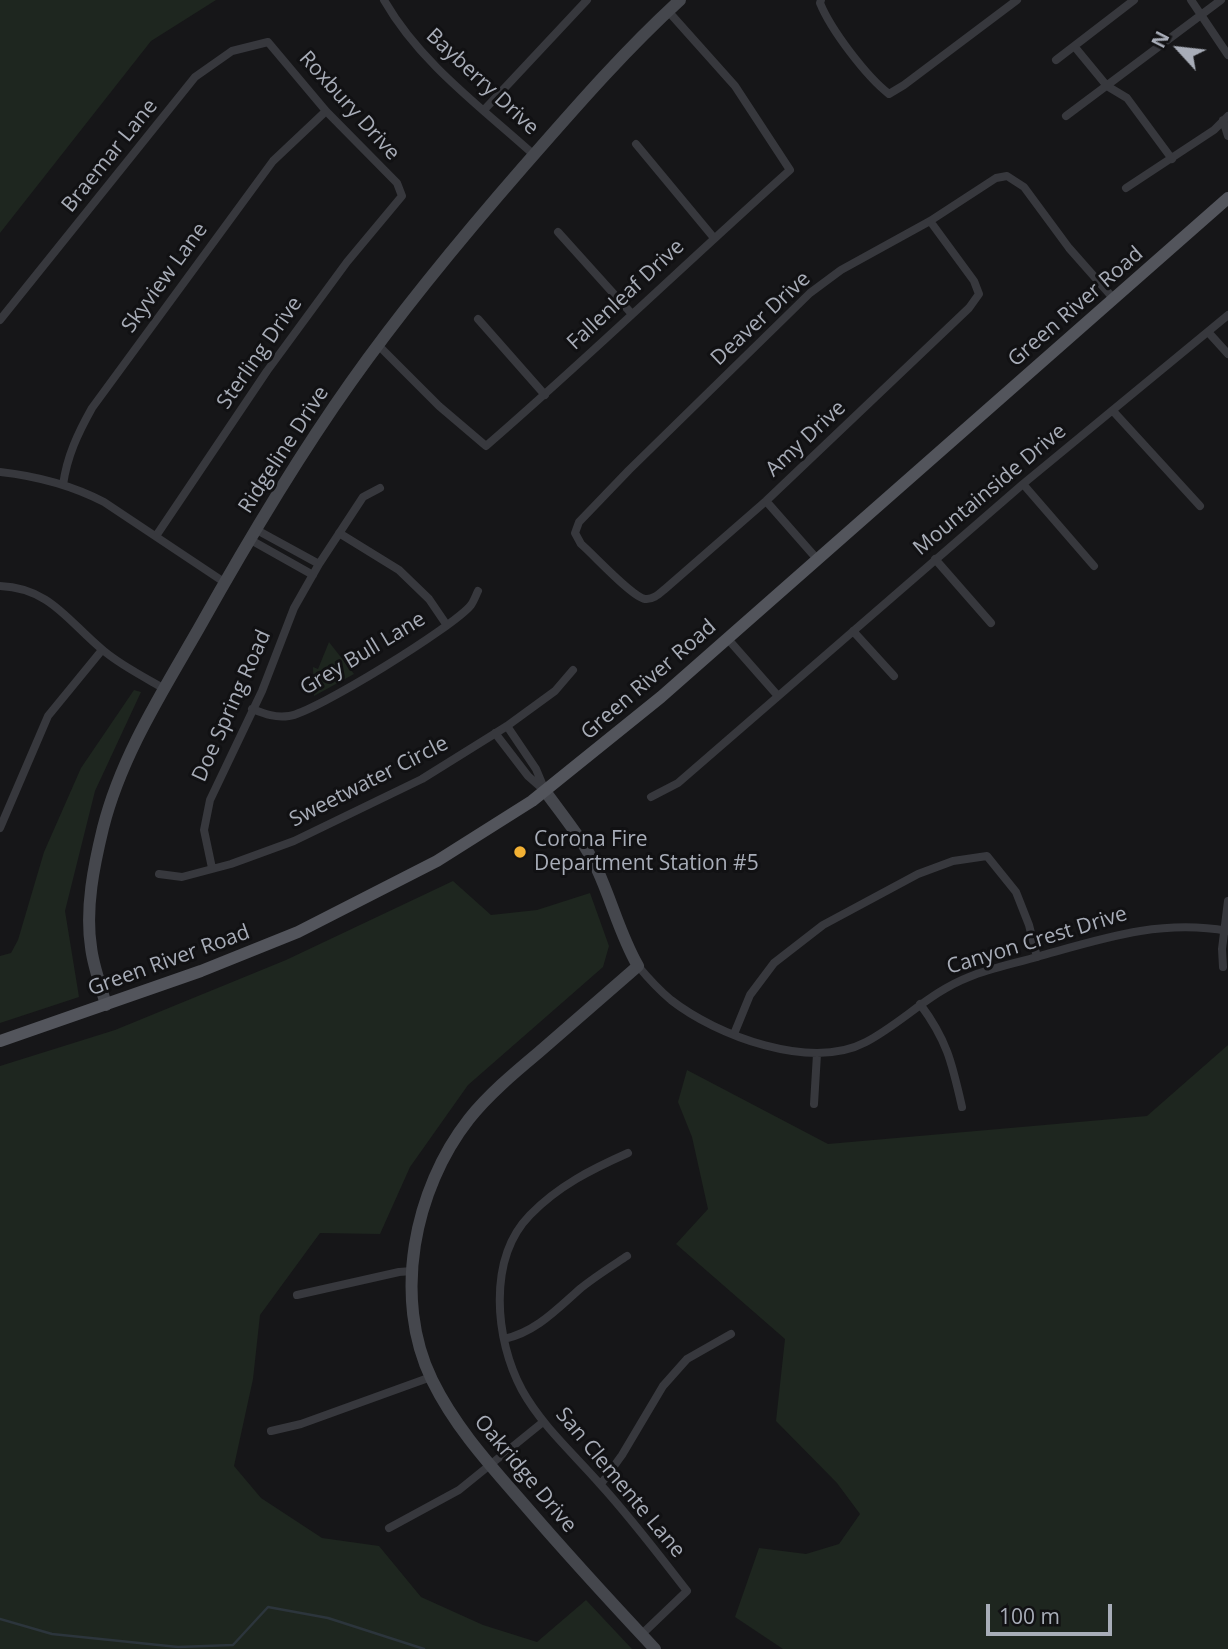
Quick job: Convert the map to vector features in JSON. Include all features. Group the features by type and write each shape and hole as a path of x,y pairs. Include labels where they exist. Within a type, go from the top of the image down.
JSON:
{"main road":[{"name":"Green River Road","path":"0,1041 249,953 334,915 437,861 545,791 629,725 1228,198"}],"street":[{"name":"Bayberry Drive","path":"384,0 398,25 427,58 534,155"},
{"path":"484,110 587,0"},
{"name":"Ridgeline Drive","path":"106,1005 90,946 90,905 104,826 128,759 252,534 308,445 378,345 448,256 606,73 680,0"},
{"path":"821,1 826,17 876,84 889,94 1017,0"},
{"path":"1056,60 1134,0"},
{"path":"1191,0 1228,55"},
{"path":"1066,116 1221,0"},
{"name":"Fallenleaf Drive","path":"378,345 439,406 486,446 790,170 735,86 668,11"},
{"name":"Roxbury Drive","path":"268,41 326,111 397,183 402,196"},
{"name":"Braemar Lane","path":"0,320 195,77 232,51 268,41"},
{"path":"1074,46 1107,86 1127,98 1172,159"},
{"name":"Skyview Lane","path":"63,485 66,465 75,439 92,408 273,161 326,111"},
{"path":"1126,188 1226,120"},
{"path":"1226,120 1228,136"},
{"path":"636,144 714,238"},
{"name":"Deaver Drive","path":"648,600 634,595 581,544 575,533 579,522 810,293 841,270 930,221 996,178 1007,176 1024,187 1069,248 1114,299"},
{"name":"Sterling Drive","path":"156,536 275,360 347,262 402,196"},
{"name":"Amy Drive","path":"648,600 665,589 766,501 960,317 979,294 974,281 930,221"},
{"path":"558,232 631,313"},
{"name":"Mountainside Drive","path":"651,797 678,783 1023,484 1228,315"},
{"path":"478,318 545,395"},
{"path":"1209,333 1228,354"},
{"path":"1112,411 1200,506"},
{"path":"0,472 63,485 104,502 225,582"},
{"path":"1023,484 1094,566"},
{"name":"Doe Spring Road","path":"212,868 204,830 209,800 262,691 294,608 318,564 363,497 380,488"},
{"path":"766,501 817,559"},
{"path":"338,533 400,570 429,599 446,624"},
{"path":"252,534 318,564"},
{"path":"252,534 313,575"},
{"path":"935,559 991,623"},
{"path":"0,586 34,594 54,604 102,649 128,668 165,689"},
{"name":"Grey Bull Lane","path":"252,709 272,716 291,716 397,659 470,606 478,590"},
{"path":"853,631 894,676"},
{"path":"727,638 778,696"},
{"path":"0,828 48,716 102,649"},
{"name":"Sweetwater Circle","path":"159,874 182,877 231,864 294,841 422,779 507,726 555,691 572,670"},
{"name":"Canyon Crest Drive","path":"507,726 536,769 545,791"},
{"name":"Canyon Crest Drive","path":"495,733 528,776 545,791 578,836 597,869 615,918 638,966 654,984 672,1000 709,1024 776,1048 817,1054 843,1051 865,1042 920,1003 970,976 1146,928 1198,927 1226,931"},
{"path":"734,1034 750,995 774,963 823,925 918,874 953,861 987,856 1016,892 1029,925 1037,957"},
{"path":"1223,967 1228,901"},
{"name":"Oakridge Drive","path":"638,966 511,1076 470,1118 449,1148 420,1215 412,1271 417,1337 431,1377 466,1438 655,1649"},
{"path":"920,1003 938,1028 950,1055 962,1107"},
{"path":"814,1104 817,1054"},
{"name":"San Clemente Lane","path":"628,1153 589,1170 552,1195 528,1217 510,1246 501,1276 499,1310 510,1364 543,1422 648,1540 687,1591 641,1635"},
{"path":"504,1339 519,1336 541,1323 583,1287 627,1256"},
{"path":"297,1295 412,1271"},
{"path":"600,1484 622,1455 663,1386 687,1360 731,1334"},
{"path":"271,1431 301,1424 431,1377"},
{"path":"389,1528 459,1490 543,1422"}],"shaded area":[{"path":"0,0 216,0 151,41 0,233"},
{"path":"329,642 354,674 314,696 313,667 318,669"},
{"path":"134,690 141,692 95,791 65,911 79,997 0,1023 0,956 11,953 18,940 44,852 81,768"},
{"path":"453,881 491,915 537,910 590,893 609,946 603,967 468,1085 410,1167 380,1234 320,1233 260,1315 253,1379 234,1466 261,1498 322,1538 379,1546 421,1597 483,1625 537,1642 586,1600 632,1649 0,1649 0,1066 115,1030 286,960"},
{"path":"1228,1045 1228,1649 783,1649 735,1617 759,1548 806,1554 839,1544 860,1514 837,1483 776,1421 785,1339 676,1244 708,1209 692,1137 678,1102 687,1070 828,1144 1147,1116"}],"waterway":[{"path":"0,1619 52,1634 178,1647 233,1645 268,1607 328,1618 424,1649"}],"place":[{"name":"Corona Fire Department Station #5","path":"520,852"}]}
